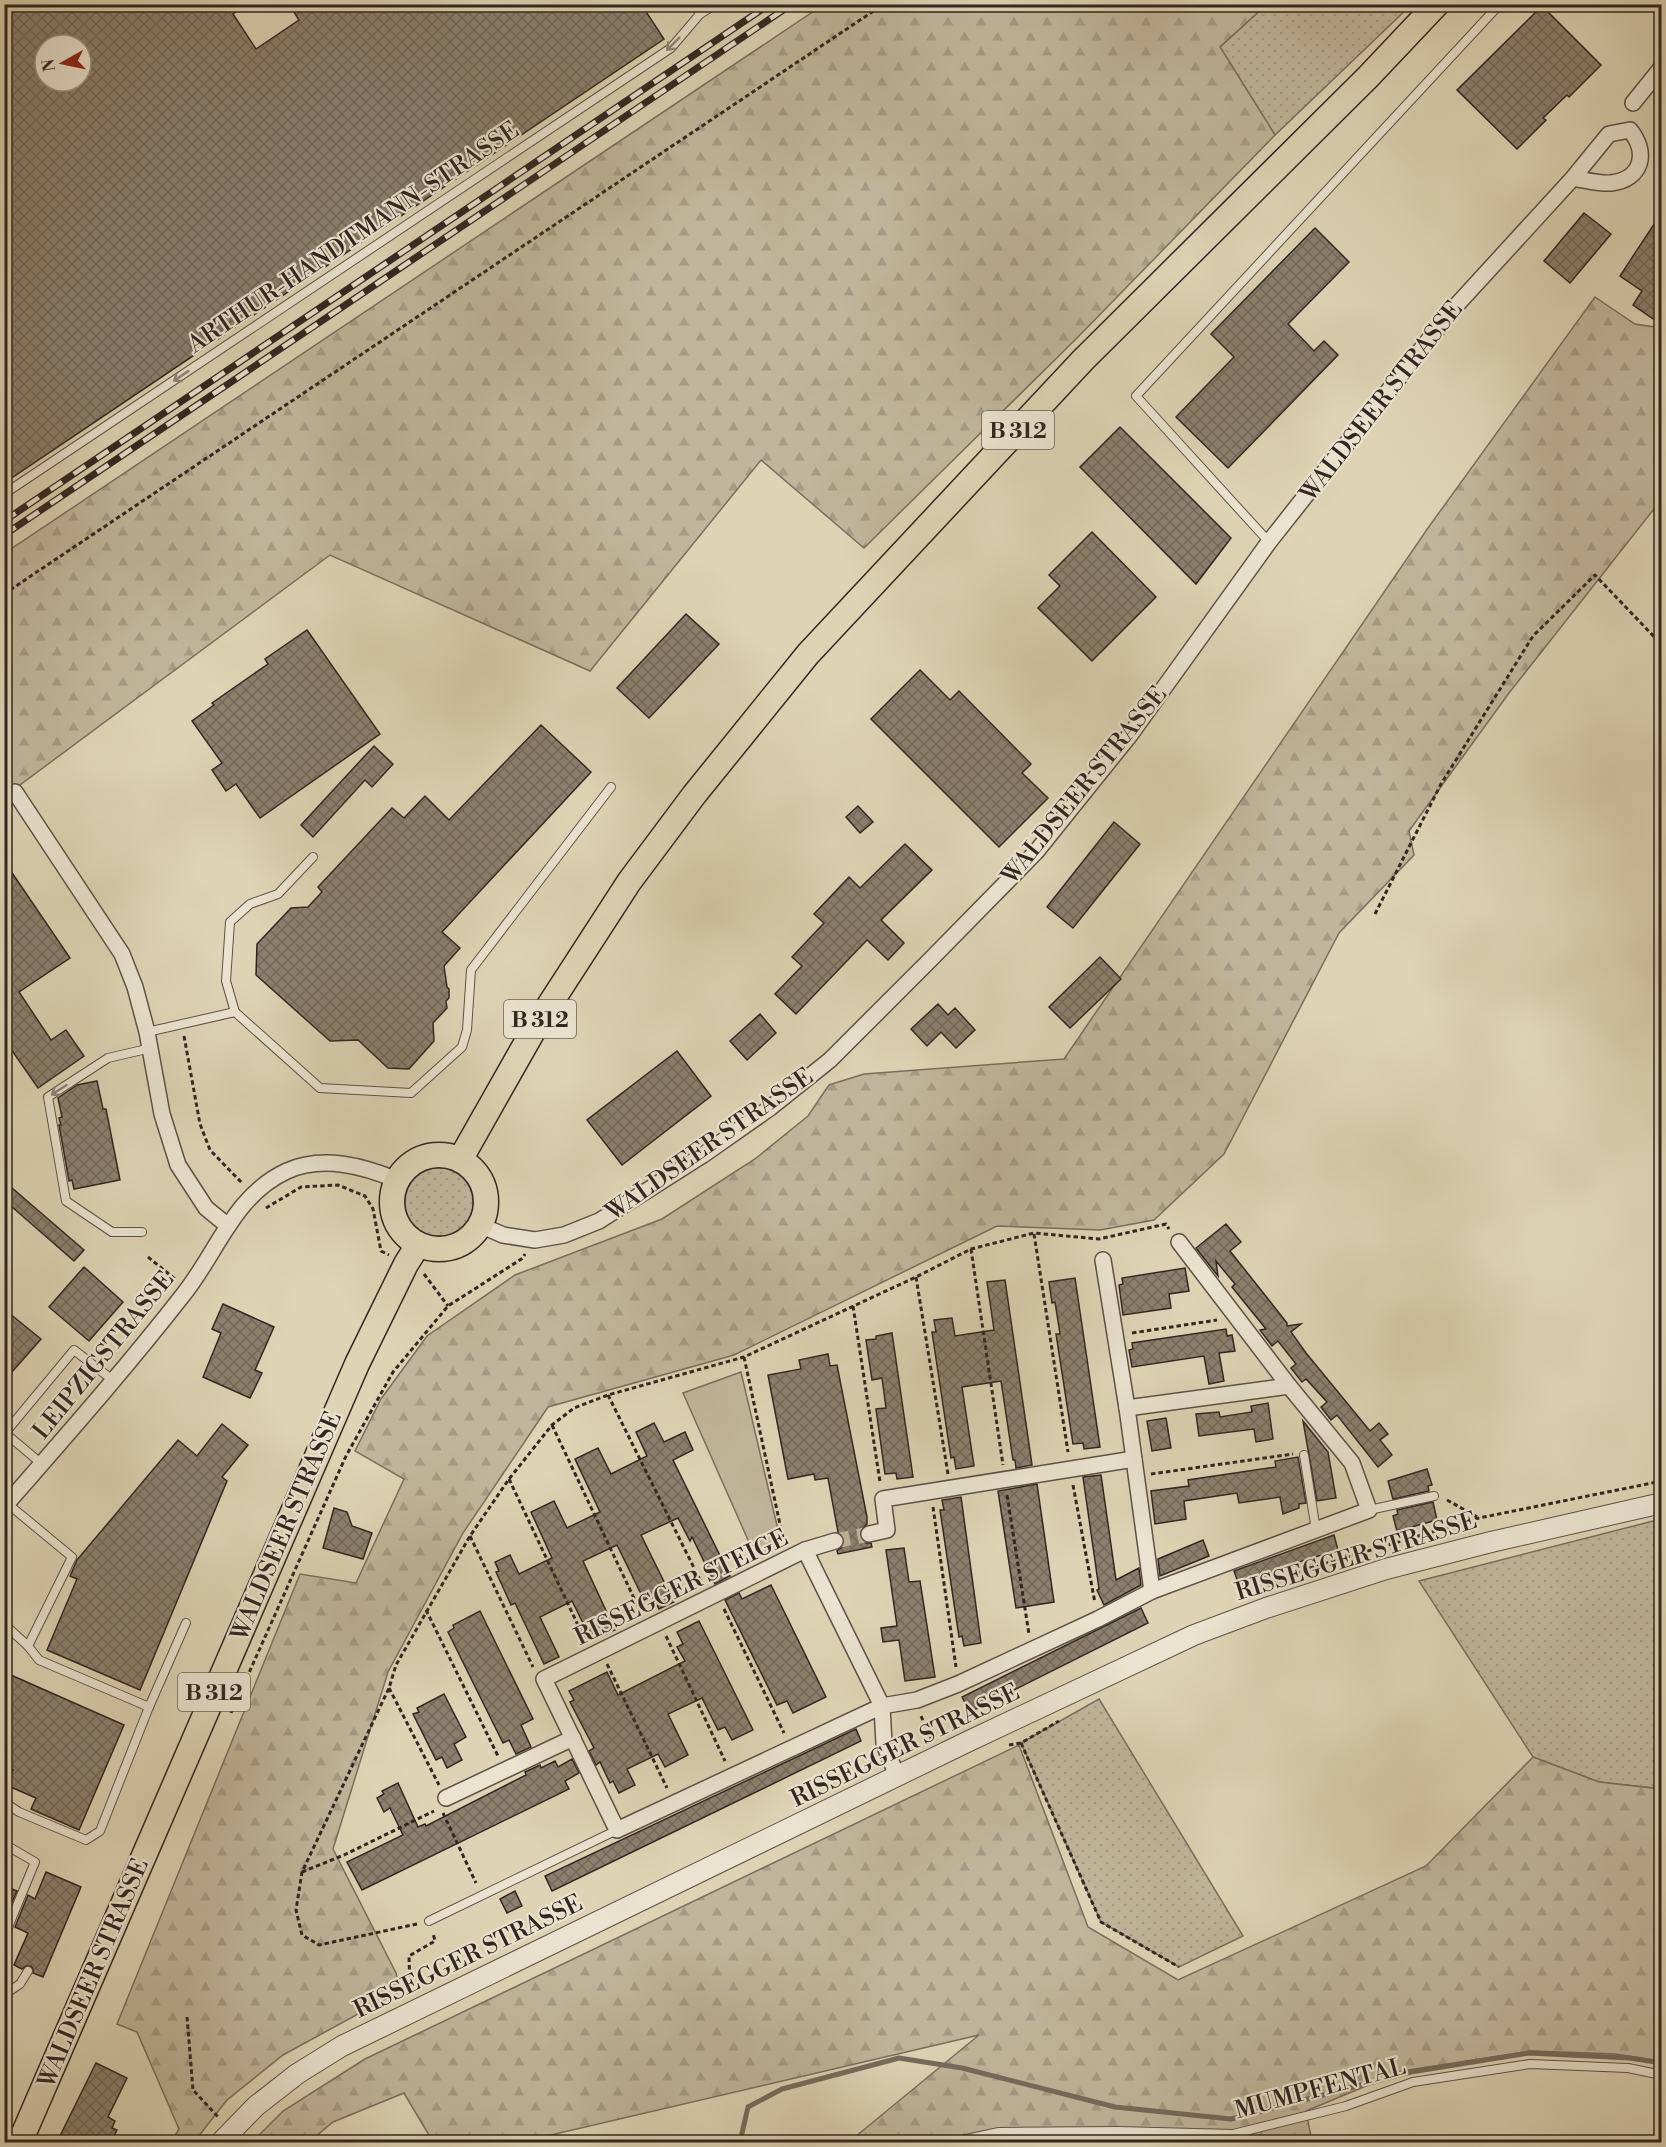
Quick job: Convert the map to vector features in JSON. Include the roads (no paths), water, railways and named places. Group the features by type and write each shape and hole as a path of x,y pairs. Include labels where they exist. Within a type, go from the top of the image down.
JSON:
{"main road":[{"name":"B 312","path":"460,1160 537,1024 629,882 694,795 808,654 1083,360 1368,77 1437,4"},
{"path":"437,1155 460,1160 478,1175 485,1189 486,1204 480,1225 463,1244 448,1249 432,1250 418,1245 405,1236 396,1223 392,1208 392,1192 397,1180 408,1166 422,1158 437,1155"},
{"name":"WALDSEER STRASSE","path":"20,2142 357,1364 406,1264 418,1245"}],"street":[{"path":"1633,103 1662,67"},
{"name":"WALDSEER STRASSE","path":"480,1225 502,1235 535,1240 564,1236 599,1221 703,1155 770,1108 830,1060 1036,852 1130,735 1269,542 1454,308 1573,178 1609,134 1630,130 1638,140 1640,164 1632,175 1618,182 1608,183 1573,178"},
{"path":"15,792 122,954 135,987 151,1048 162,1114 178,1164 206,1208 228,1226"},
{"name":"LEIPZIGSTRASSE","path":"6,1505 114,1381 187,1290 228,1226 253,1194 286,1172 328,1163 373,1170 397,1180"},
{"path":"446,1798 573,1738 617,1830 882,1706 916,1700 958,1684 1152,1592 1369,1510 1352,1463 1289,1386 1179,1242"},
{"path":"1103,1260 1127,1408 1152,1592"},
{"path":"1127,1408 1289,1386"},
{"path":"869,1534 887,1530 883,1498 1134,1459"},
{"name":"RISSEGGER STRASSE","path":"221,2142 256,2106 297,2074 342,2046 897,1776 1194,1635 1266,1608 1386,1569 1480,1544 1662,1503"},
{"path":"805,1550 835,1541"},
{"name":"RISSEGGER STEIGE","path":"573,1738 544,1679 805,1550 882,1706 884,1744 897,1776"}],"lane":[{"path":"694,4 700,14"},
{"name":"ARTHUR-HANDTMANN-STRASSE","path":"4,494 671,48 700,14 716,4"},
{"path":"1269,542 1136,396 1500,4"},
{"path":"314,857 278,894 250,904 230,922 226,981 235,1012 320,1088 411,1093 462,1047 467,1030 471,970 611,787"},
{"path":"147,1032 235,1012"},
{"path":"142,1232 112,1232 66,1202 48,1097 108,1058 151,1048"},
{"path":"42,1464 5,1433 74,1350 114,1381"},
{"path":"1304,1454 1316,1530"},
{"path":"1369,1510 1434,1496"},
{"path":"6,1505 72,1557 28,1646"},
{"path":"4,1802 19,1812 86,1840 100,1831 149,1707 186,1623"},
{"path":"4,1624 28,1646 39,1660 149,1707"},
{"path":"429,1921 617,1830"},
{"path":"4,1844 35,1862 4,1937"},
{"path":"4,1988 11,1990 20,1984 28,1971"},
{"name":"MUMPFENTAL","path":"952,2142 999,2132 1118,2131 1233,2134 1346,2106 1413,2082 1530,2064 1628,2068 1662,2075"}],"waterway":[{"path":"740,2142 748,2107 782,2089 899,2058 962,2068 1115,2107 1231,2119 1411,2072 1529,2053 1629,2058 1662,2063"}],"tunnel":[{"path":"835,1541 869,1534"}],"railway":[{"path":"4,521 770,4"},
{"path":"4,535 792,4"}]}
